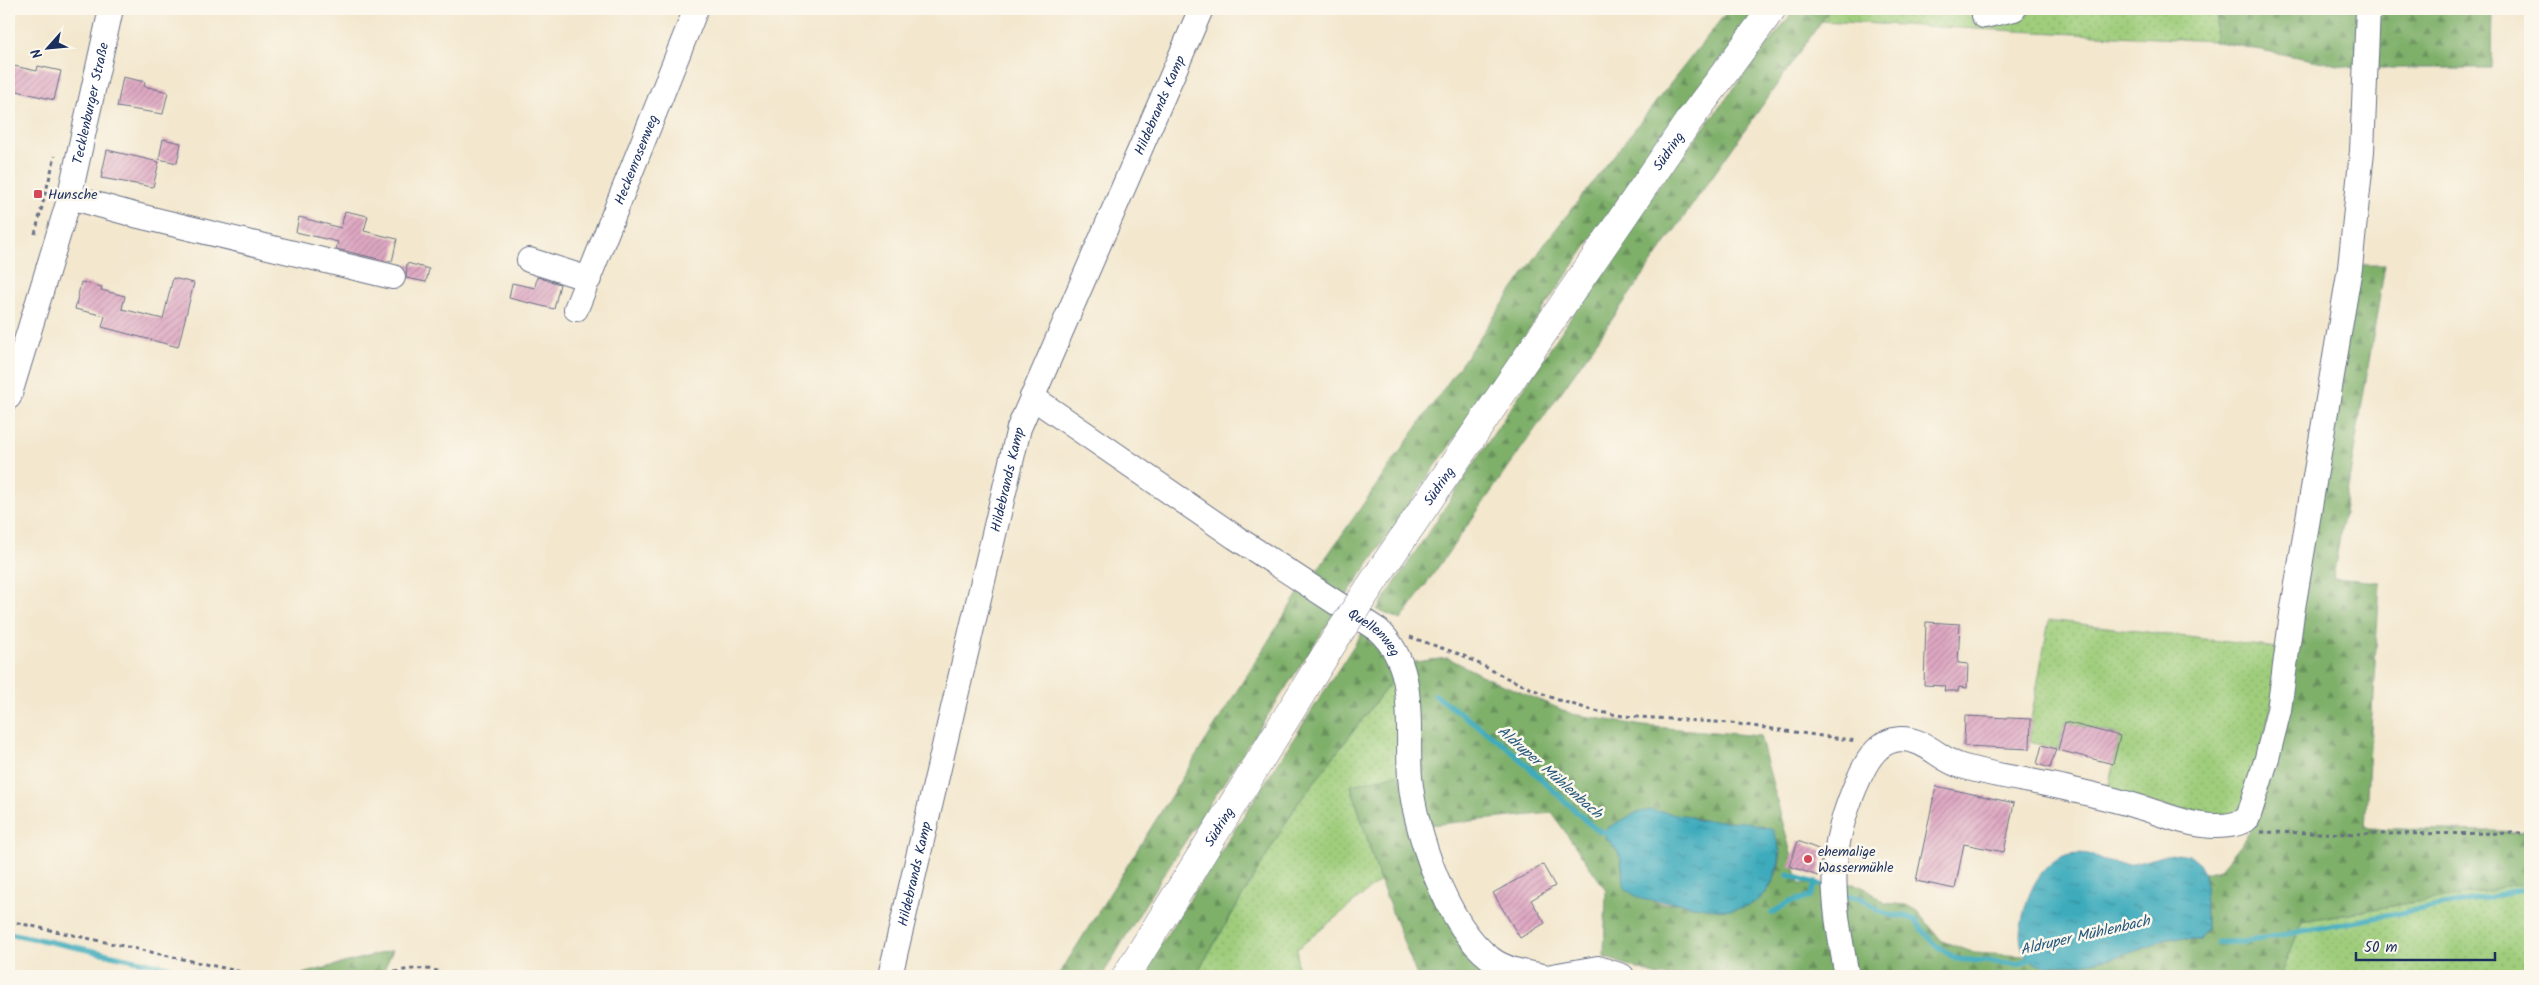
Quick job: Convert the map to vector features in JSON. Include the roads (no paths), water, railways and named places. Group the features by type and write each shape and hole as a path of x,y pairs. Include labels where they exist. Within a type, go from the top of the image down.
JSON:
{"main road":[{"name":"Südring","path":"1126,976 1336,638 1381,570 1688,122 1772,9"}],"street":[{"name":"Tecklenburger Straße","path":"9,397 70,197 111,9"},
{"name":"Heckenrosenweg","path":"576,310 696,9"},
{"name":"Hildebrands Kamp","path":"890,976 1019,428 1201,9"},
{"path":"1984,16 2014,9"},
{"path":"1847,976 1834,898 1834,862 1847,803 1870,758 1881,745 1890,740 1915,741 1958,765 2070,789 2188,822 2216,826 2242,822 2248,818 2267,758 2279,710 2292,614 2350,268 2362,151 2368,9"},
{"path":"70,197 135,215 393,277"},
{"path":"528,260 589,279"},
{"name":"Quellenweg","path":"1032,396 1235,537 1378,630 1390,641 1399,655 1406,681 1410,779 1417,816 1433,868 1449,907 1468,936 1490,959 1519,972 1544,976"},
{"path":"1552,976 1598,968 1622,976"}],"water":[{"path":"1650,810 1689,816 1697,820 1748,822 1773,830 1779,847 1780,857 1768,889 1759,899 1747,906 1735,909 1707,908 1650,901 1633,894 1625,888 1619,855 1605,837 1607,828 1636,813"},
{"path":"2079,853 2093,855 2112,863 2129,864 2178,853 2189,855 2200,864 2205,873 2206,929 2200,940 2167,938 2127,954 2081,964 2038,964 2026,957 2022,949 2020,935 2026,903 2037,879 2055,861 2066,855"}],"waterway":[{"name":"Aldruper Mühlenbach","path":"1435,695 1506,746 1595,829 1613,835"},
{"name":"Aldruper Mühlenbach","path":"1788,875 1821,885"},
{"path":"1772,913 1790,902 1810,897 1816,883"},
{"name":"Aldruper Mühlenbach","path":"2217,942 2244,942 2530,889"},
{"name":"Aldruper Mühlenbach","path":"1844,895 1864,899 1879,911 1894,916 1904,915 1916,921 1933,943 1956,959 2019,964 2035,957"},
{"path":"9,933 210,976"}],"place":[{"name":"Hunsche","path":"38,194"},
{"name":"ehemalige Wassermühle","path":"1808,859"}]}
